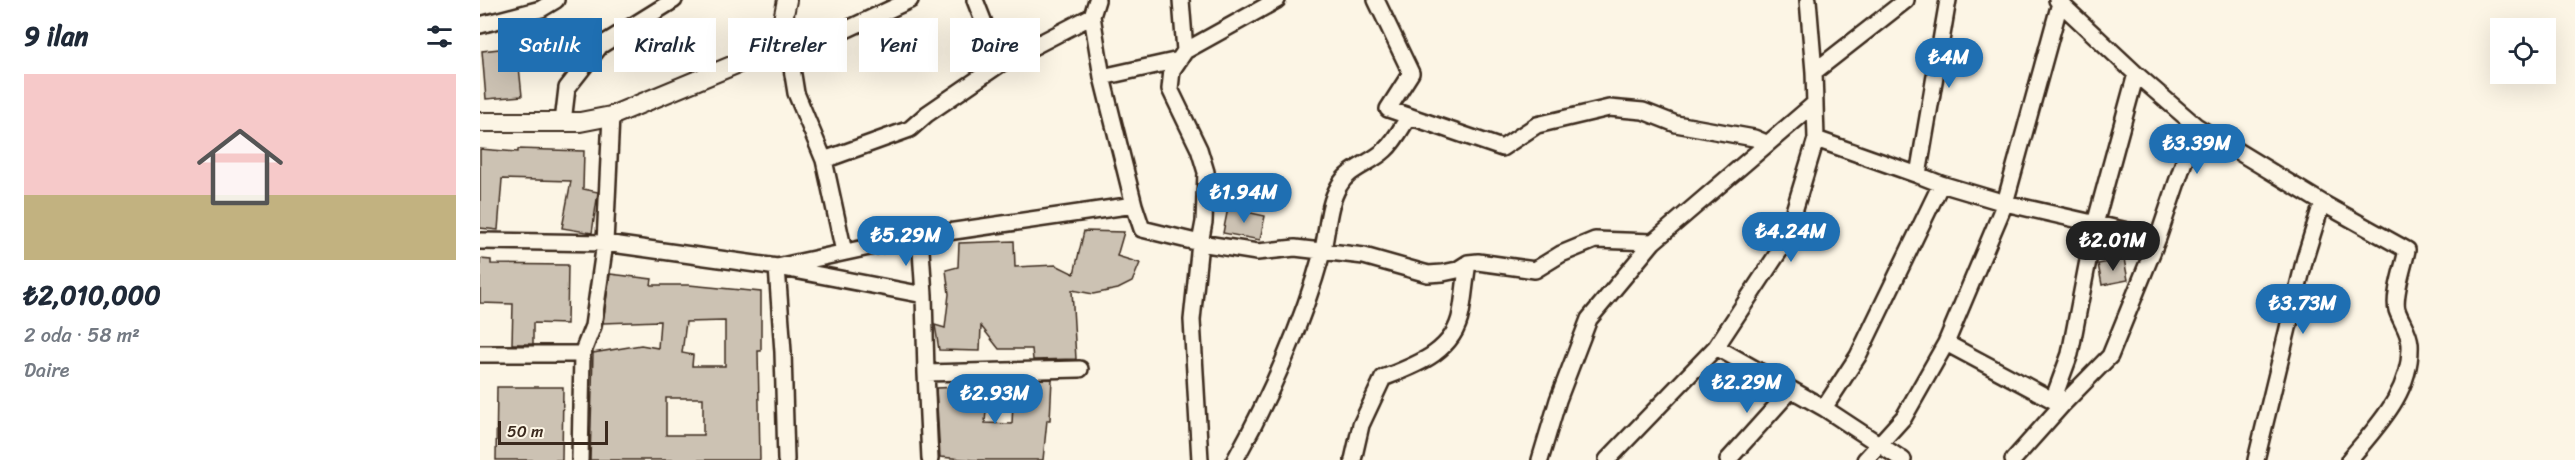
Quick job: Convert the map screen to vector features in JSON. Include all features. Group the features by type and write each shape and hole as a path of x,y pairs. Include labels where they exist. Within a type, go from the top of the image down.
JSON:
{"street":[{"path":"480,25 542,9 555,0"},
{"path":"563,122 567,88 600,46 674,0"},
{"path":"783,18 787,0"},
{"path":"847,29 910,0"},
{"path":"975,0 982,18"},
{"path":"1097,0 1092,16 1102,77 1142,229 1200,243 1257,252 1295,248 1364,256 1428,274 1457,270 1468,263 1498,264 1535,270 1561,254 1595,240 1653,242"},
{"path":"1181,0 1182,56 1172,70 1170,89 1199,149 1206,172 1204,222 1192,321 1200,460"},
{"path":"1102,77 1182,56 1277,0"},
{"path":"1376,0 1411,73 1388,109 1502,148 1537,125 1610,108 1643,111 1676,124 1754,138 1766,143"},
{"path":"1607,460 1716,347 1784,244 1816,139 1814,72 1808,0"},
{"path":"1814,72 1906,0"},
{"path":"1918,176 1948,0"},
{"path":"1865,460 1904,417 1946,343 2005,203 2059,1 2136,74 2196,126 2407,250 2397,308 2410,343 2409,362 2402,391 2349,460"},
{"path":"1040,43 1092,16"},
{"path":"480,122 563,122 611,116 728,67"},
{"path":"793,72 796,93 824,160 844,252"},
{"path":"824,160 910,129 927,114 988,72"},
{"path":"2057,403 2070,354 2095,224 2136,74"},
{"path":"1540,460 1558,400 1589,319 1653,242 1814,104"},
{"path":"580,460 582,354 593,326 604,243 611,116"},
{"path":"1234,460 1252,429 1287,353 1323,252 1329,215 1337,188 1346,175 1386,149 1409,116"},
{"path":"2013,460 2057,403 2110,356 2135,301 2196,126"},
{"path":"1816,139 1941,184 2005,203 2158,238"},
{"path":"1824,408 1858,356 1941,184"},
{"path":"2256,460 2305,258 2322,202"},
{"path":"777,267 920,236 1134,205"},
{"path":"920,236 926,373 933,460"},
{"path":"480,241 604,243 777,267 924,295"},
{"path":"1353,460 1361,425 1383,378 1422,362 1450,342 1461,316 1468,263"},
{"path":"777,267 783,352 786,460"},
{"path":"1946,343 2057,403"},
{"path":"1716,347 1824,408 1903,460"},
{"path":"480,354 582,354"},
{"path":"926,373 1080,369"},
{"path":"1728,460 1791,390"}],"building":[{"path":"498,49 498,72 520,72 522,96 486,99 482,51"},
{"path":"480,149 518,152 518,149 584,151 583,189 598,192 592,233 562,228 571,181 502,179 498,230 480,228"},
{"path":"1228,208 1265,216 1260,240 1223,233"},
{"path":"1084,231 1124,232 1117,256 1140,263 1132,282 1118,289 1093,294 1072,290 1076,359 1033,360 1032,349 999,349 981,326 980,351 939,350 935,325 945,328 949,294 946,270 958,267 959,243 1014,241 1015,267 1056,265 1074,274"},
{"path":"480,259 491,260 491,264 568,265 567,324 533,323 533,344 512,344 513,304 480,303"},
{"path":"2124,259 2128,280 2102,285 2098,264"},
{"path":"610,274 652,279 651,285 689,285 761,292 761,351 758,351 760,460 590,460 593,353 641,345 658,348 660,321 603,323","holes":["725,321 725,366 692,366 693,355 682,353 686,322","666,398 703,398 703,435 666,435"]},
{"path":"1052,379 1050,420 1047,420 1043,460 974,460 940,457 936,388 962,387 964,408 986,410 985,423 1012,424 1014,380"},
{"path":"497,387 563,387 562,460 496,460"}]}
